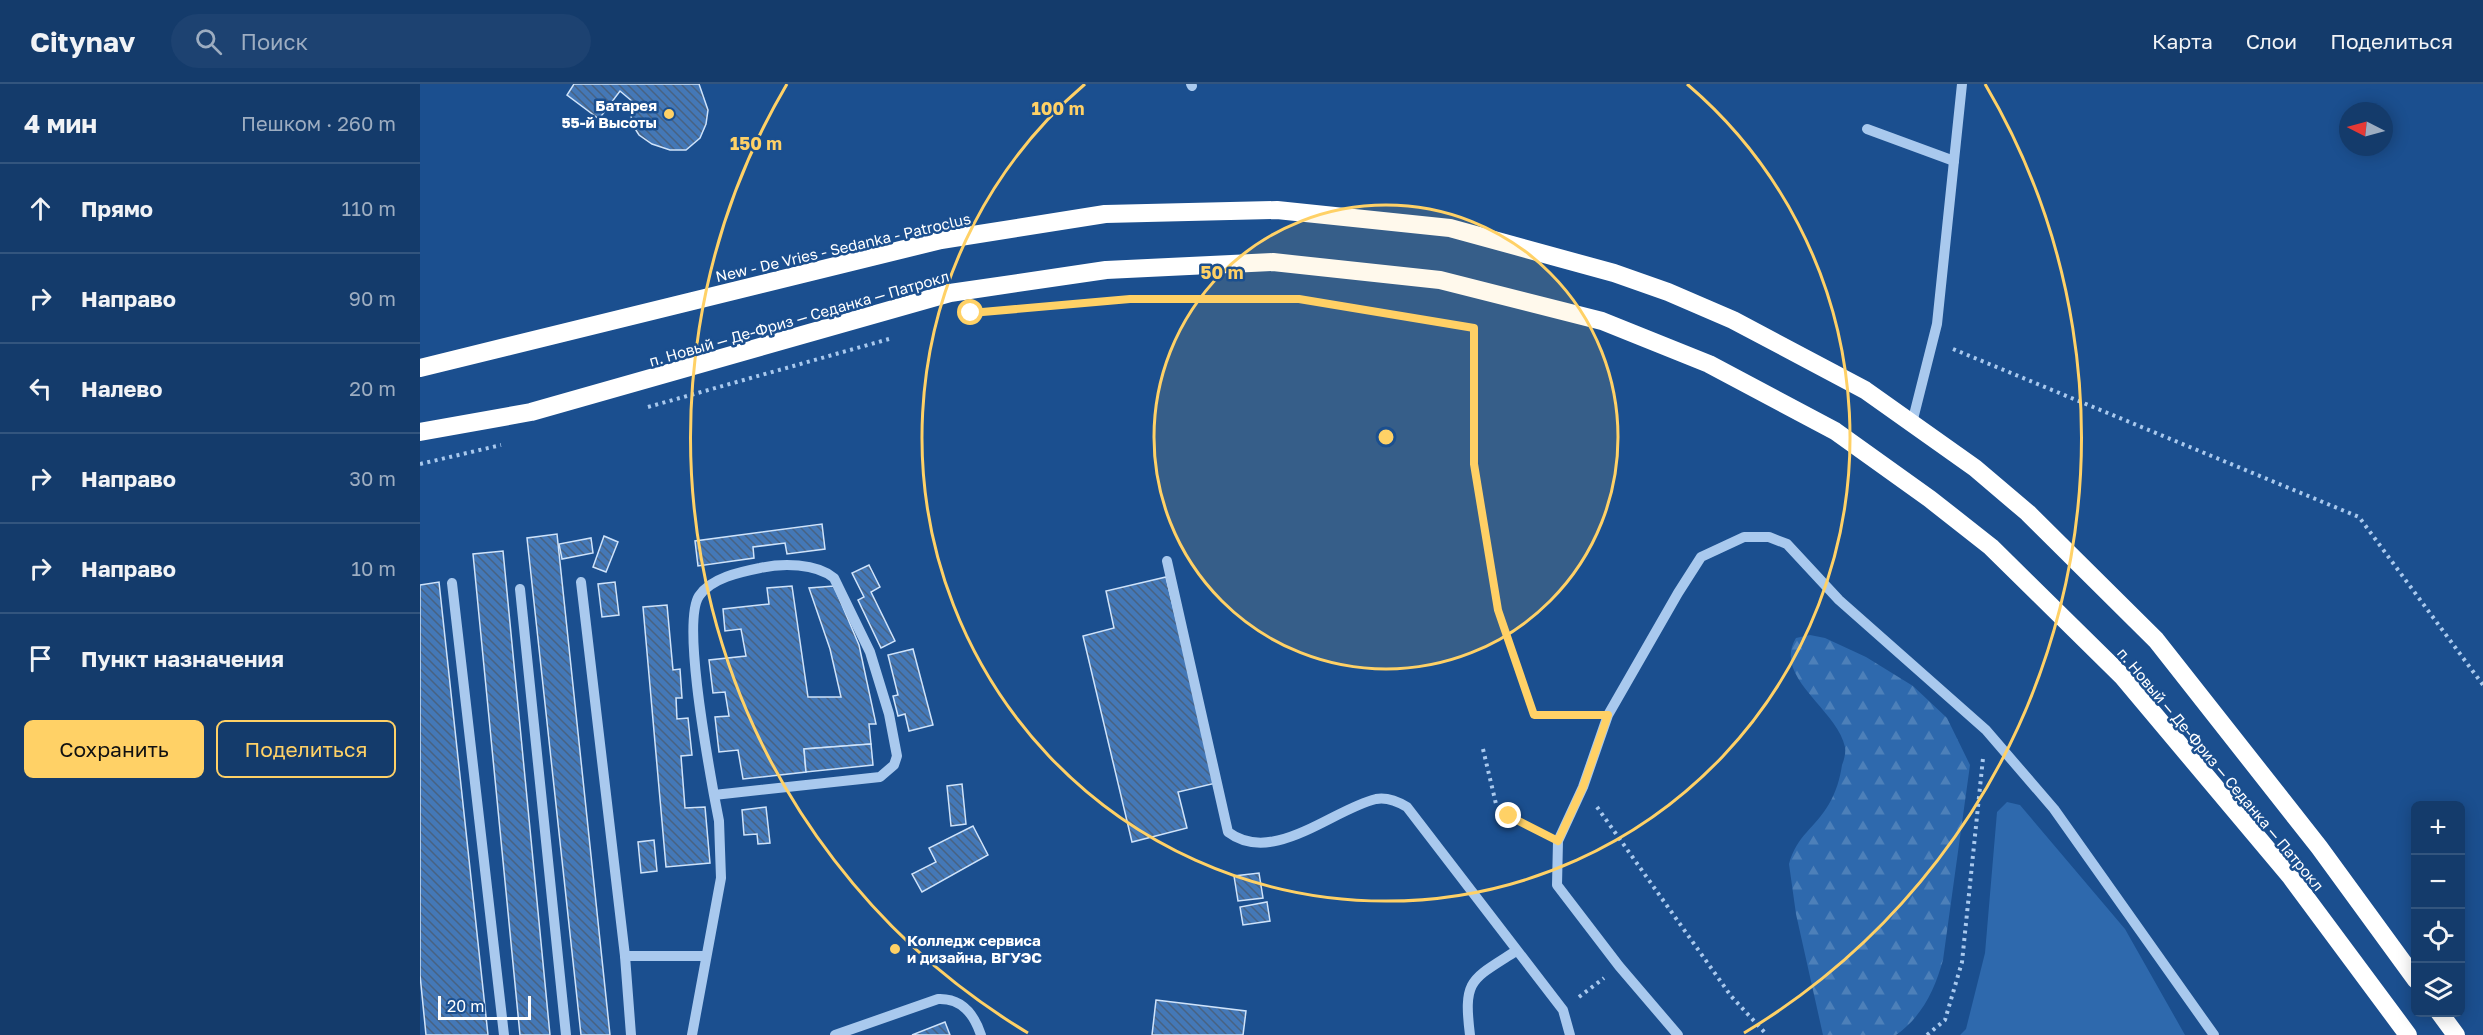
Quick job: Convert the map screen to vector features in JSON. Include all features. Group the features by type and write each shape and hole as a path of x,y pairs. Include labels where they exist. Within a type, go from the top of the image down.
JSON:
{"highway":[{"name":"п. Новый — Де-Фриз — Седанка — Патрокл","path":"420,368 941,240 1105,214 1277,210 1450,228 1614,273 1668,292 1733,320 1865,390 1975,468 2028,513 2156,640 2319,847 2411,974"},
{"name":"п. Новый — Де-Фриз — Седанка — Патрокл","path":"420,432 531,412 950,293 1106,270 1274,262 1440,280 1602,321 1709,364 1835,431 1930,499 1991,548 2122,676 2290,876 2408,1035"},
{"path":"2443,1017 2456,1035"}],"lane":[{"path":"1912,423 1933,340 1962,84"},
{"path":"1867,129 1954,161"},
{"path":"1678,1035 1619,966 1557,885 1558,841 1583,787 1608,715 1701,557 1744,537 1769,537 1786,544 1839,600 1986,730 2054,809 2214,1035"},
{"path":"1167,561 1228,832 1238,840 1252,843 1298,836 1377,799 1395,800 1407,807 1563,1010 1570,1035"},
{"path":"692,1035 721,878 719,821 714,795 698,687 693,618 699,596 712,584 730,576 773,565 819,568 834,578 870,652 889,714 897,756 894,765 880,777 714,795"},
{"path":"581,582 625,956 631,1035"},
{"path":"452,584 504,1035"},
{"path":"520,589 566,1035"},
{"path":"1470,1035 1467,999 1470,986 1477,976 1516,951"},
{"path":"625,956 706,956"},
{"path":"835,1035 938,999 948,998 969,1010 981,1035"}],"path":[{"path":"1040,307 1130,299 1299,299 1474,328 1474,464 1498,610 1534,715 1608,715"},
{"path":"644,409 894,337"},
{"path":"1933,340 2359,517 2483,685"},
{"path":"420,464 509,443"},
{"path":"1927,1035 1945,1020 1962,962 1986,730"},
{"path":"1483,749 1496,804 1509,816 1558,841"},
{"path":"1583,787 1731,996 1767,1035"},
{"path":"1563,1010 1619,966"}],"green space":[{"path":"1810,635 1825,638 1866,657 1913,686 1947,718 1970,765 1943,960 1926,1002 1913,1020 1896,1035 1823,1035 1796,914 1789,864 1792,854 1801,839 1824,812 1836,790 1845,752 1840,733 1808,693 1792,666 1791,652 1796,638"},
{"path":"2007,802 2020,805 2125,929 2185,1035 1960,1035 1966,1029 1985,953 1997,812"}],"building":[{"name":"Батарея 55-й Высоты","path":"574,84 699,84 708,110 706,124 700,138 686,150 670,150 652,144 639,135 632,124 630,106 633,102 620,91 599,119 567,95"},
{"path":"822,524 825,549 787,554 785,543 753,547 754,558 698,566 695,541"},
{"path":"557,534 610,1035 581,1035 527,538"},
{"path":"604,536 618,542 606,572 593,567"},
{"path":"591,538 593,553 562,559 559,544"},
{"path":"503,551 550,1035 520,1035 473,554"},
{"path":"869,565 880,587 871,592 895,641 881,648 858,600 864,597 852,573"},
{"path":"1166,577 1216,783 1178,792 1187,828 1132,842 1083,636 1114,628 1106,591"},
{"path":"439,582 488,1035 426,1035 420,975 420,585"},
{"path":"615,582 619,615 602,617 598,584"},
{"path":"792,586 808,697 841,697 830,649 809,588 834,586 859,645 876,724 869,724 871,744 804,749 806,772 743,779 738,750 719,752 715,717 729,716 725,692 713,693 709,660 746,656 741,629 725,631 723,609 769,604 767,588"},
{"path":"667,605 673,670 680,669 682,698 676,698 677,719 688,718 692,755 681,756 685,808 705,807 710,863 666,867 643,607"},
{"path":"913,649 933,725 909,731 905,714 898,716 893,696 898,695 888,655"},
{"path":"871,744 873,765 806,772 804,749"},
{"path":"962,784 966,824 951,826 947,786"},
{"path":"766,807 770,843 758,844 757,834 744,835 742,810"},
{"path":"973,826 988,855 922,892 912,874 936,862 929,848"},
{"path":"654,840 657,871 641,873 638,842"},
{"path":"1259,873 1263,898 1238,901 1234,876"},
{"path":"1267,902 1270,921 1243,925 1240,907"},
{"path":"1156,1000 1246,1011 1243,1035 1152,1035"},
{"path":"945,1022 950,1035 912,1035"}],"place":[{"name":"Батарея 55-й Высоты","path":"669,114"},
{"name":"Колледж сервиса и дизайна, ВГУЭС","path":"895,949"}],"route":[{"path":"971,313 1130,299 1299,299 1474,328 1474,464 1487,548 1498,610 1534,715 1608,715 1586,772 1583,787 1558,841 1509,816"}]}
